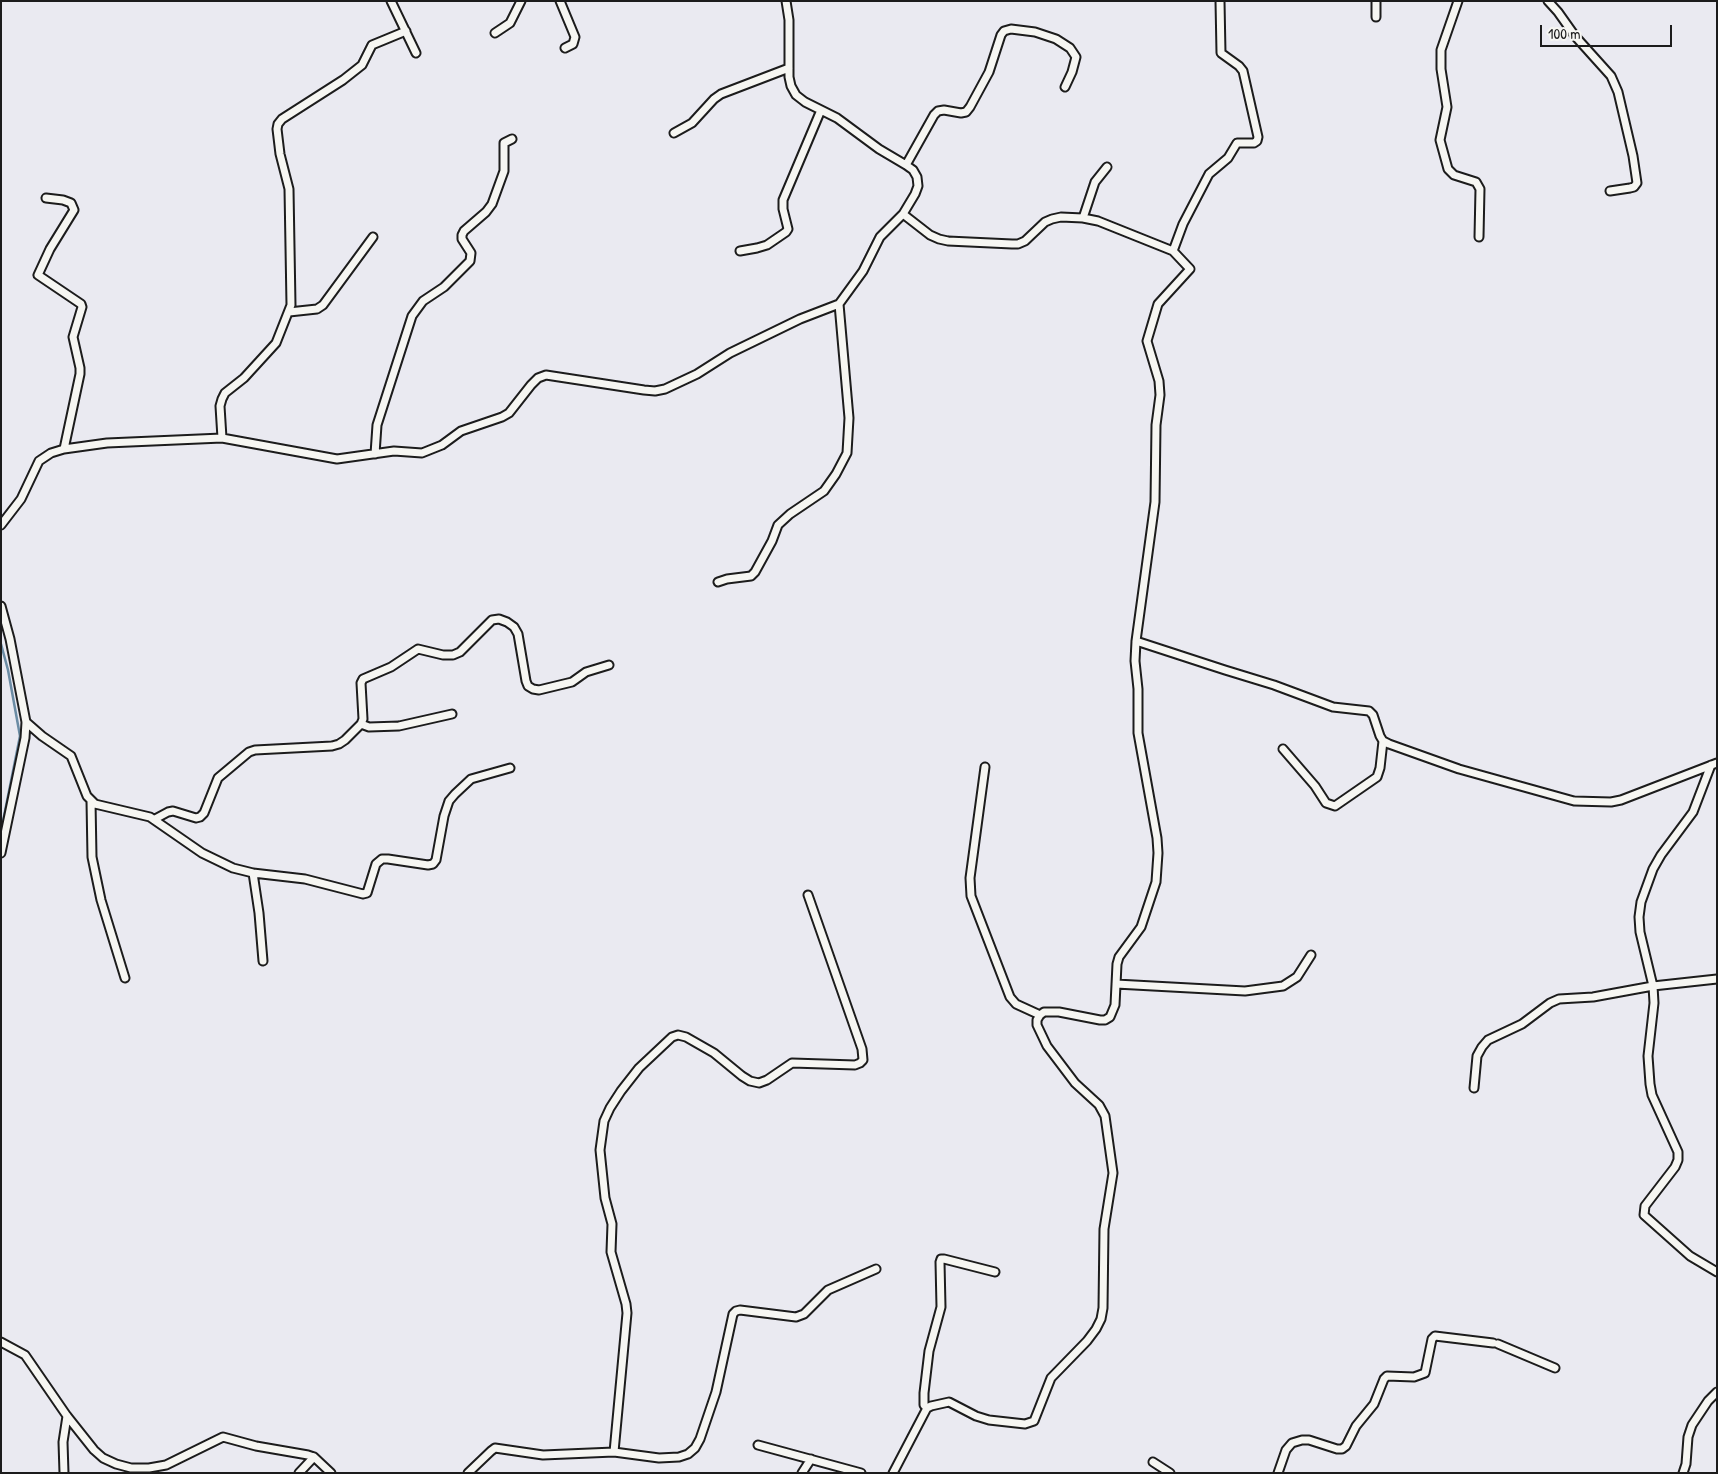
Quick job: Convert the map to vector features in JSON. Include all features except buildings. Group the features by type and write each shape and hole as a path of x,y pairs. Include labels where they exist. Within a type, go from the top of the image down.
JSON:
{"street":[{"path":"391,1 416,54"},
{"path":"495,33 510,23 521,1"},
{"path":"560,1 575,38 573,44 565,48"},
{"path":"1,524 21,499 39,461 51,453 64,449 107,443 222,438 328,458 346,458 400,450 422,453 432,450 461,431 509,413 531,385 538,378 546,375 654,391 696,374 730,353 800,319 839,304 863,271 880,236 902,214 915,194 918,186 917,177 913,170 879,149 837,118 805,102 796,95 791,86 789,68 789,20 786,1"},
{"path":"1173,251 1182,224 1209,174 1228,158 1237,143 1254,143 1258,137 1243,72 1239,66 1221,53 1220,1"},
{"path":"1376,1 1376,17"},
{"path":"1458,1 1441,50 1440,60 1447,107 1440,140 1448,169 1454,175 1471,179 1478,184 1480,189 1479,237"},
{"path":"1548,1 1617,87 1633,156 1637,183 1634,187 1610,191"},
{"path":"906,165 938,111 944,110 961,114 970,108 989,72 1004,31 1011,29 1035,32 1056,39 1070,48 1076,57 1065,87"},
{"path":"222,438 220,406 222,398 225,393 244,378 276,343 291,306 289,189 280,154 278,124 282,119 343,80 362,65 372,45 406,31"},
{"path":"674,133 692,122 721,94 789,68"},
{"path":"740,251 766,245 788,229 783,209 783,200 821,110"},
{"path":"375,454 376,424 412,316 423,301 444,287 470,261 471,253 462,239 462,235 492,204 504,171 504,143 512,139"},
{"path":"1083,218 1091,189 1107,167"},
{"path":"46,198 71,203 74,210 54,243 38,275 81,304 82,307 73,337 80,374 64,449"},
{"path":"893,1473 927,1408 943,1402 949,1402 982,1419 1030,1423 1037,1416 1050,1378 1087,1341 1101,1319 1103,1308 1104,1229 1113,1173 1105,1116 1099,1105 1074,1083 1047,1046 1037,1025 1037,1020 1044,1012 1059,1012 1106,1020 1113,1012 1119,957 1141,927 1156,882 1158,871 1157,838 1138,733 1138,689 1135,654 1155,502 1156,425 1160,387 1148,347 1147,336 1158,304 1190,269 1173,251 1098,221 1083,218 1052,219 1045,222 1018,244 1012,244 938,239 902,214"},
{"path":"289,312 317,309 323,305 373,237"},
{"path":"718,582 751,576 772,541 778,525 790,514 824,491 847,454 849,418 839,304"},
{"path":"1,606 10,640 26,722 25,738 1,853"},
{"path":"155,819 173,811 196,818 200,817 204,813 218,778 249,752 262,748 332,746 345,740 361,724 363,714 363,679 396,665 418,649 444,655 460,652 492,620 499,619 514,626 520,640 526,681 528,686 533,689 539,690 572,682 586,672 609,664"},
{"path":"1136,640 1274,685 1333,707 1369,711 1373,715 1383,741 1377,777 1335,806 1326,803 1315,786 1283,749"},
{"path":"361,724 369,727 399,726 452,714"},
{"path":"26,722 42,736 71,756 90,800 92,857 101,900 125,978"},
{"path":"1383,741 1459,769 1585,803 1621,800 1714,764"},
{"path":"1714,764 1693,812 1653,869 1641,902 1639,917 1640,932 1653,986 1654,1002 1648,1056 1650,1084 1652,1096 1678,1152 1678,1160 1675,1167 1645,1206 1644,1215 1690,1256 1717,1272"},
{"path":"985,767 970,878 971,896 1010,997 1016,1004 1040,1015"},
{"path":"90,800 100,806 145,815 155,819 180,839 209,858 233,868 253,873 305,879 367,894 376,864 382,859 388,858 428,865 433,864 436,860 444,816 449,801 471,780 510,768"},
{"path":"253,873 263,961"},
{"path":"614,1452 627,1312 611,1252 612,1224 605,1198 600,1150 604,1122 620,1091 639,1068 672,1037 678,1035 686,1037 714,1053 742,1076 759,1084 792,1063 847,1065 860,1063 863,1060 862,1049 808,895"},
{"path":"1116,984 1245,991 1283,986 1297,977 1311,955"},
{"path":"1474,1088 1478,1056 1488,1040 1522,1024 1558,999 1593,997 1653,986 1717,979"},
{"path":"927,1408 924,1405 924,1392 929,1352 941,1307 941,1259 995,1272"},
{"path":"468,1473 495,1448 543,1455 614,1452 650,1458 671,1458 688,1454 700,1439 716,1392 733,1314 736,1311 796,1317 804,1314 828,1290 876,1269"},
{"path":"1278,1473 1286,1450 1292,1443 1309,1440 1337,1449 1342,1449 1346,1446 1356,1426 1374,1404 1387,1376 1414,1377 1425,1373 1432,1339 1435,1336 1496,1343 1555,1368"},
{"path":"1,1342 20,1352 31,1362 67,1416 94,1450 103,1458 116,1464 131,1468 149,1468 166,1465 178,1461 223,1437 256,1446 308,1455 314,1457 331,1473"},
{"path":"1683,1473 1686,1464 1688,1437 1692,1425 1708,1400 1717,1392"},
{"path":"64,1473 63,1442 67,1416"},
{"path":"758,1445 861,1473"},
{"path":"299,1473 314,1457"},
{"path":"802,1473 811,1458"},
{"path":"1153,1462 1170,1473"}],"waterway":[{"path":"1,644 8,670 20,736 1,831"}]}
